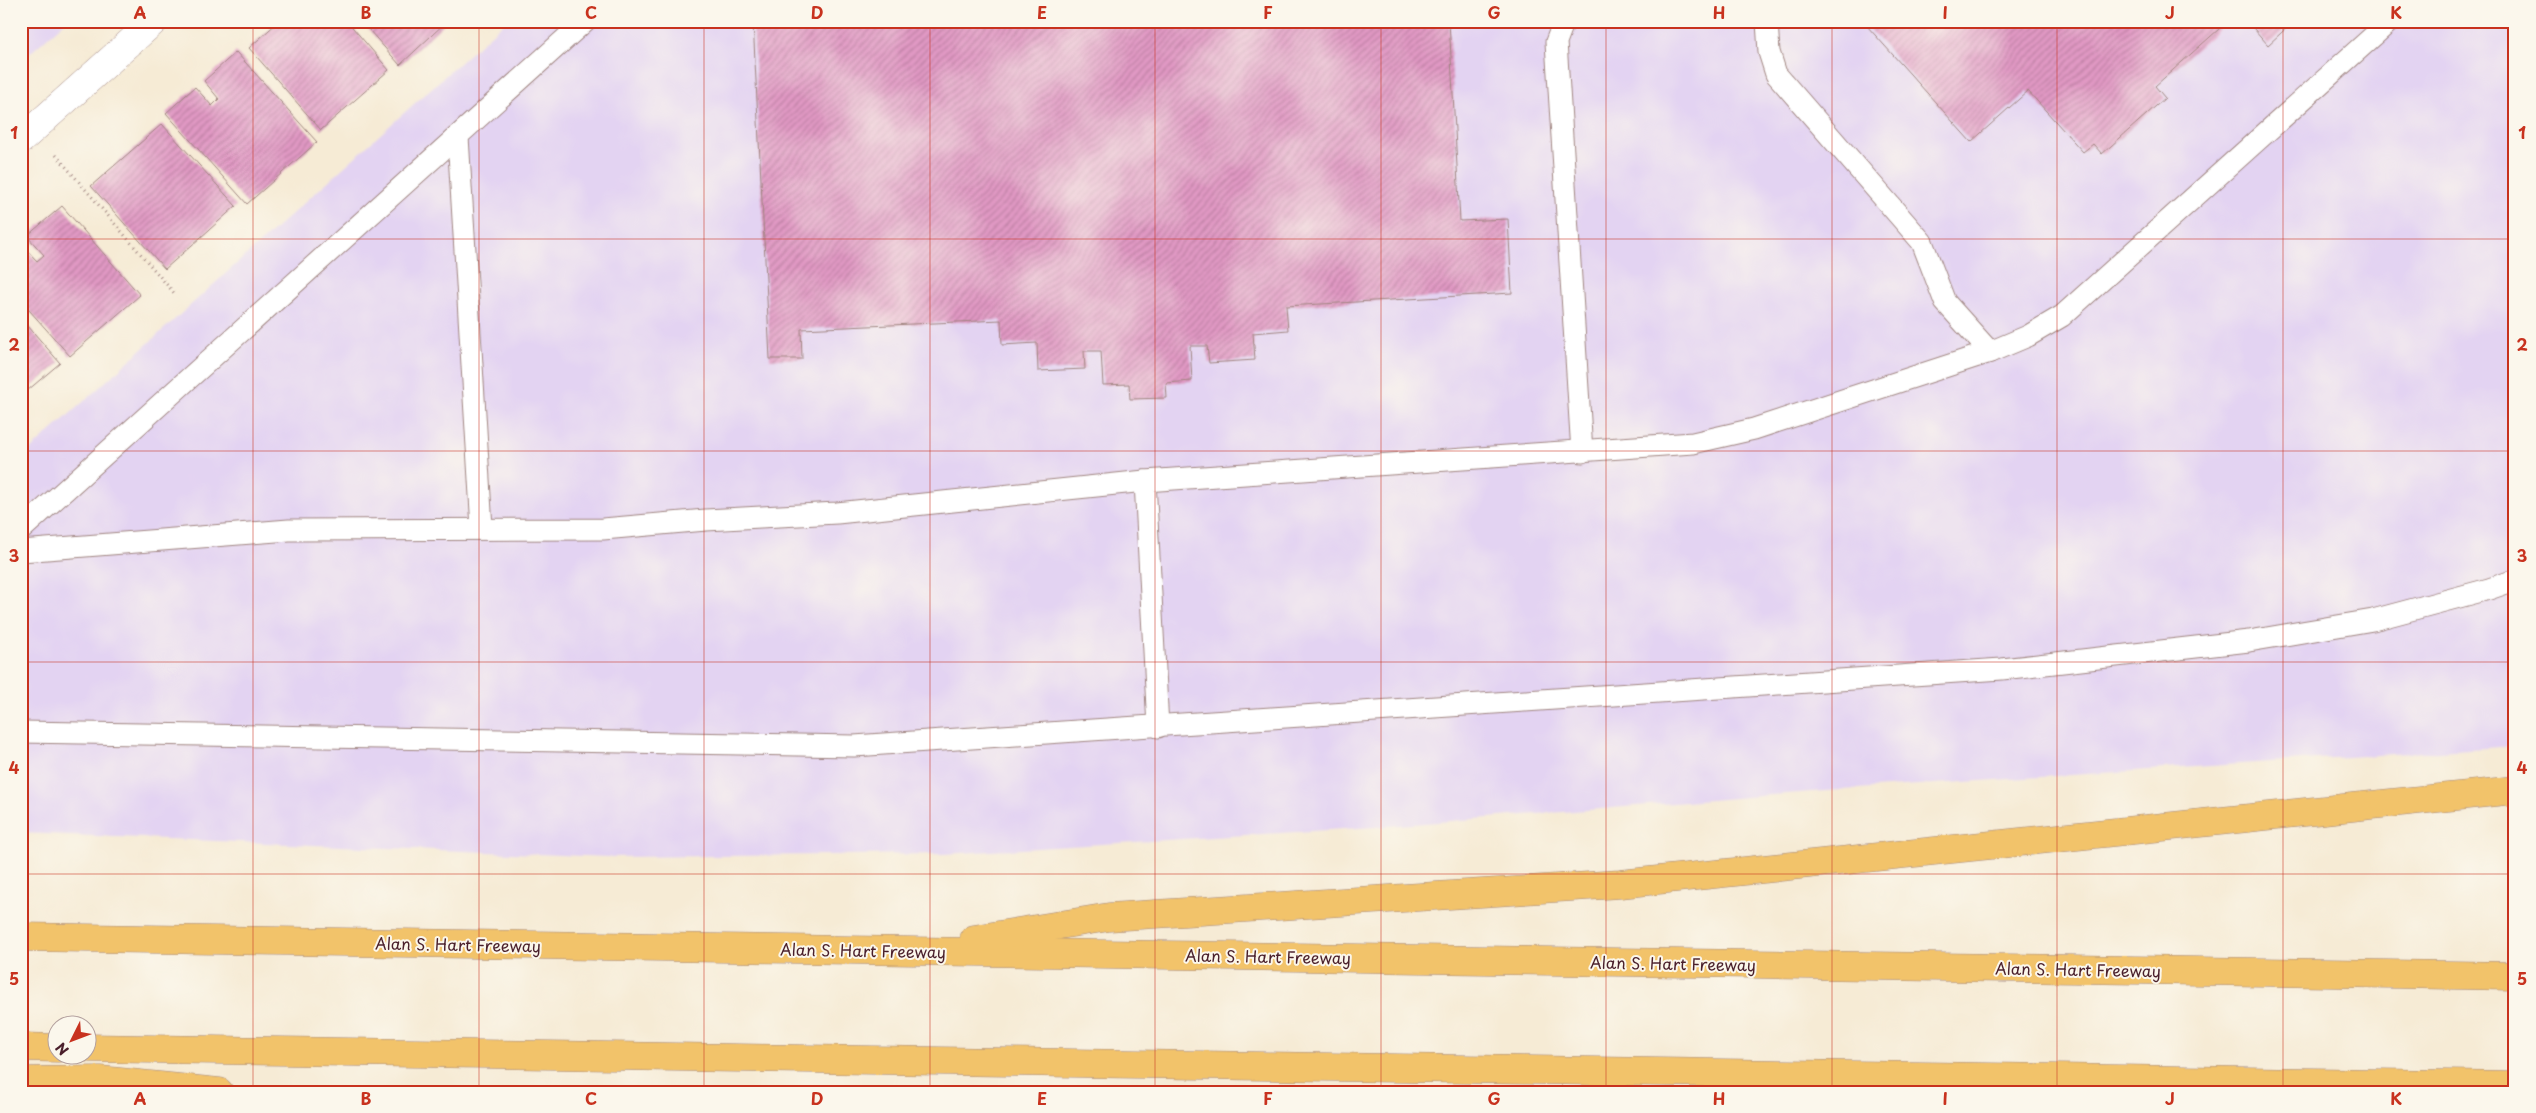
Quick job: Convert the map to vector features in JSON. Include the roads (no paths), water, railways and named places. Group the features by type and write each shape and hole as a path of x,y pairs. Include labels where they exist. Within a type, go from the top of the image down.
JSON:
{"highway":[{"path":"904,951 1109,917 1620,884 2515,790"},
{"name":"Alan S. Hart Freeway","path":"21,937 2515,976"},
{"path":"21,1047 48,1048"},
{"path":"98,1048 2515,1085"},
{"path":"21,1081 100,1080 219,1092"}],"street":[{"path":"27,134 154,21"}],"lane":[{"path":"21,530 585,21"},
{"path":"1564,21 1556,42 1582,452"},
{"path":"1767,21 1769,52 1776,74 1922,242 1946,302 1990,352"},
{"path":"21,550 289,530 603,529 706,520 837,513 1145,481 1693,443 1754,429 1990,352 2028,336 2062,316 2390,21"},
{"path":"458,137 482,528"},
{"path":"1145,481 1158,726"},
{"path":"21,732 854,746 2002,669 2249,641 2354,623 2489,590 2515,580"}]}
